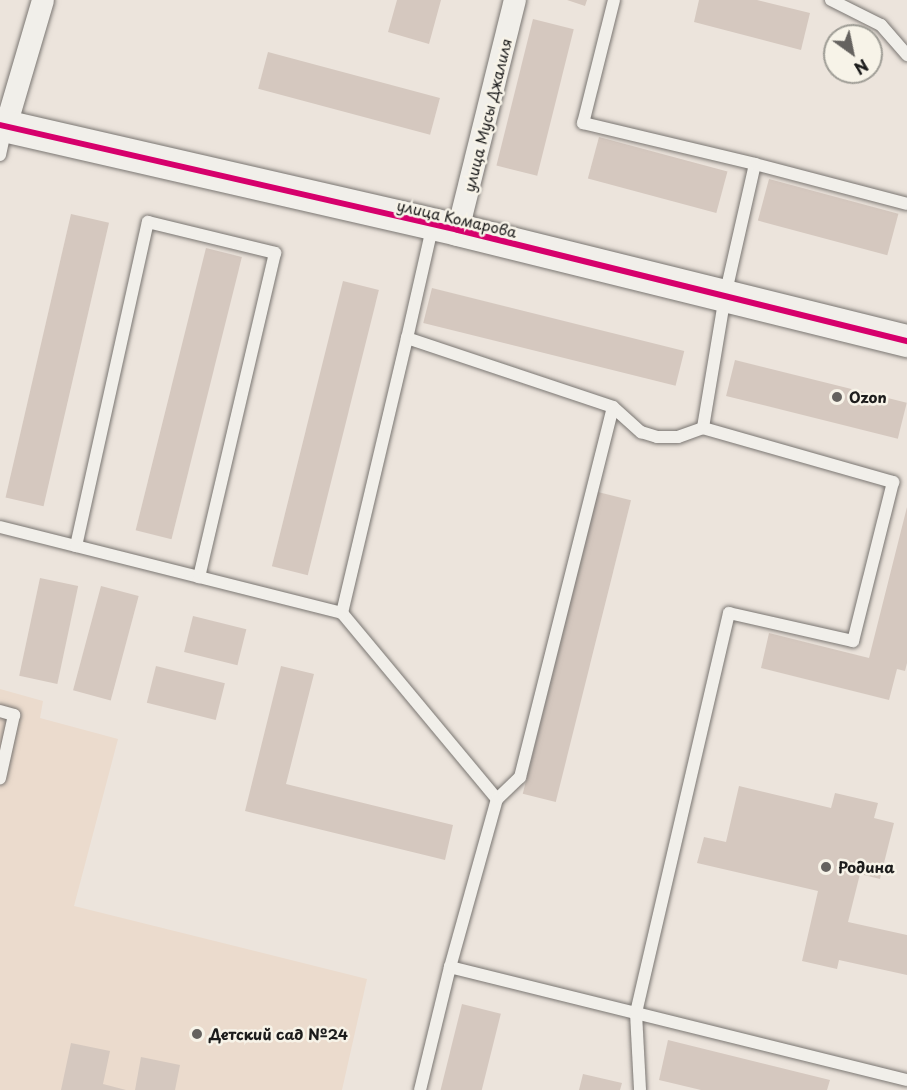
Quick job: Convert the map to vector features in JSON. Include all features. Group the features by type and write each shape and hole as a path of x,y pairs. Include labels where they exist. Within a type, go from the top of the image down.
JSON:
{"street":[{"path":"2,135 43,0"},
{"name":"улица Мусы Джалиля","path":"446,227 515,0"},
{"name":"улица Комарова","path":"2,135 446,227 907,341"}],"lane":[{"path":"614,0 583,123 755,164 907,204"},
{"path":"831,0 881,25 907,55"},
{"path":"703,428 725,296 755,164"},
{"path":"76,546 148,222 275,253 199,577"},
{"path":"342,613 407,338 446,227"},
{"path":"407,338 613,407 641,432 657,437 678,437 703,428 893,482 853,641 729,613 636,1013 640,1090"},
{"path":"420,1090 450,967 497,799 520,777 613,407"},
{"path":"0,527 342,613 497,799"},
{"path":"0,711 14,715 0,778"},
{"path":"450,967 907,1080"}],"shaded area":[{"name":"Детский сад №24","path":"0,689 43,701 40,718 118,739 74,906 367,979 342,1090 0,1090"}],"building":[{"path":"397,0 441,0 429,44 388,32"},
{"path":"567,0 587,0 585,6"},
{"path":"699,0 757,0 810,13 801,50 694,22"},
{"path":"533,19 574,29 537,176 496,166"},
{"path":"268,52 440,98 430,135 258,89"},
{"path":"599,137 727,171 716,213 588,179"},
{"path":"769,179 898,214 887,255 758,221"},
{"path":"71,214 109,223 44,506 6,498"},
{"path":"206,248 242,257 172,539 136,530"},
{"path":"343,281 379,290 308,575 272,566"},
{"path":"432,288 684,351 676,386 423,323"},
{"path":"735,360 907,403 898,439 726,396"},
{"path":"598,492 631,500 556,802 523,794"},
{"path":"907,507 907,663 905,671 897,669 889,700 761,668 769,633 869,658"},
{"path":"40,578 78,586 57,684 19,676"},
{"path":"101,586 139,596 111,700 73,690"},
{"path":"193,616 246,629 237,665 184,652"},
{"path":"156,666 225,683 216,720 147,703"},
{"path":"281,666 314,674 286,784 453,825 445,860 245,811"},
{"path":"739,786 831,808 835,793 878,803 874,818 894,823 880,879 860,874 848,922 907,935 907,975 839,960 837,969 802,961 818,891 697,863 704,837 726,842"},
{"path":"462,1004 501,1014 482,1090 441,1090"},
{"path":"668,1040 830,1080 827,1090 701,1090 659,1080"},
{"path":"71,1043 110,1051 103,1084 126,1090 61,1090"},
{"path":"141,1057 180,1065 175,1090 135,1090"},
{"path":"583,1074 622,1083 620,1090 579,1090"}],"cycle path":[{"path":"0,125 458,230 907,341"}],"place":[{"name":"Ozon","path":"837,397"},
{"name":"Родина","path":"826,867"},
{"name":"Детский сад №24","path":"197,1034"}]}
